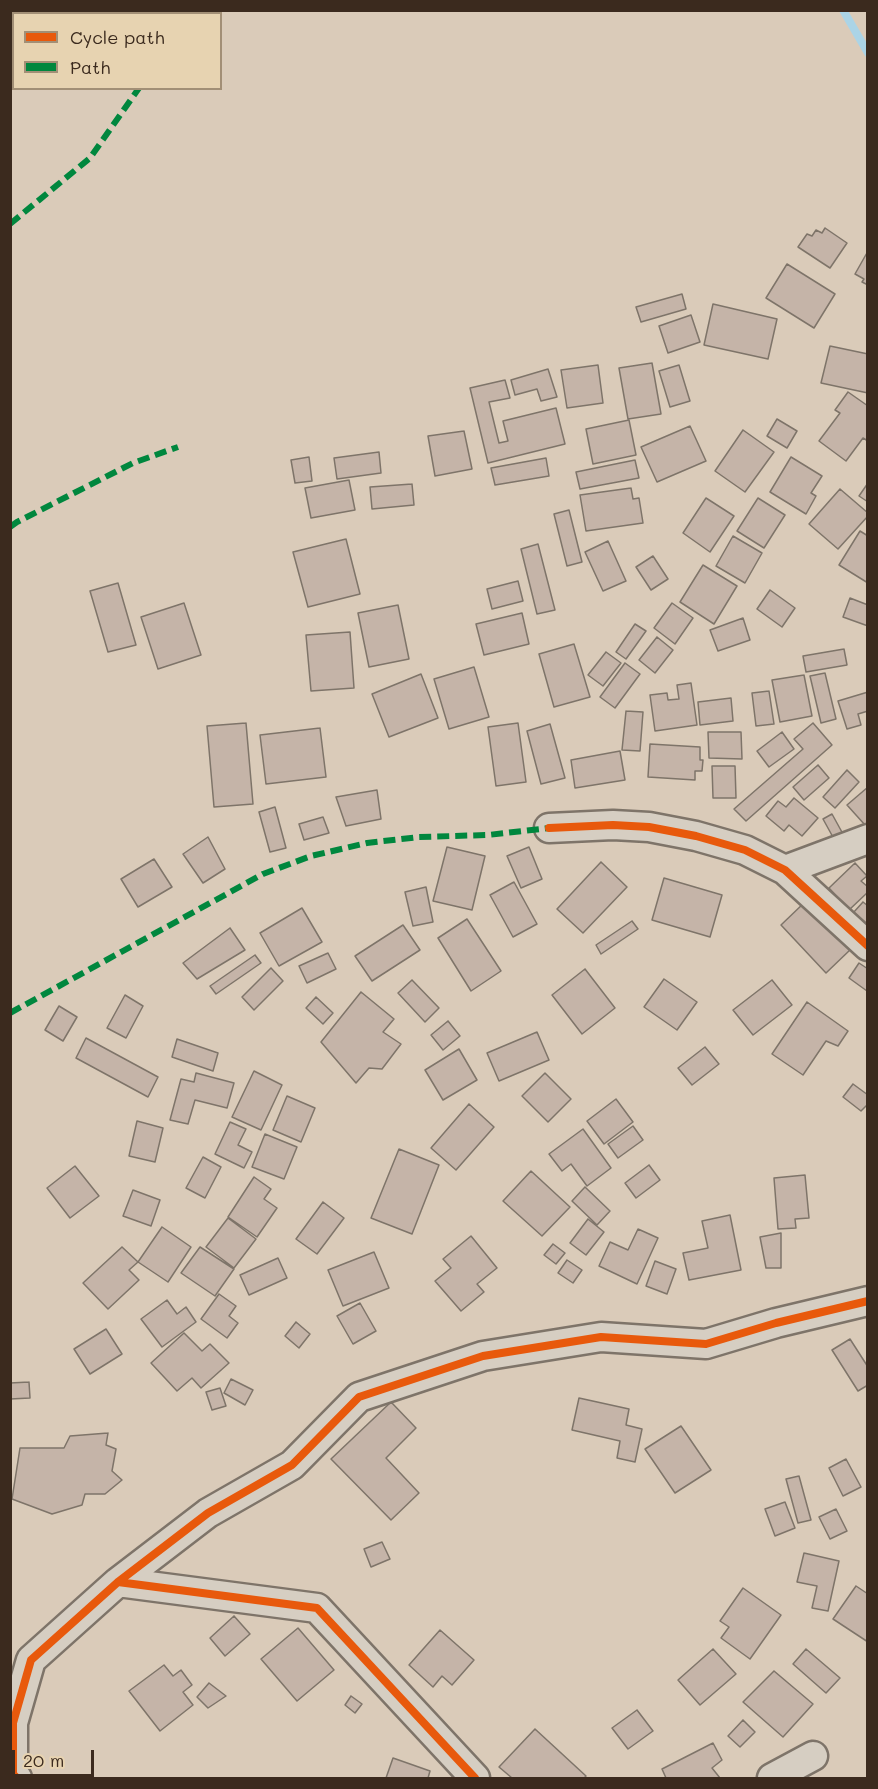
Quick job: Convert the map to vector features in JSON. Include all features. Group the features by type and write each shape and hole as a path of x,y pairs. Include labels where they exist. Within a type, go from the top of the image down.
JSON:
{"street":[{"path":"549,828 613,825 649,827 745,850 785,870 867,946"},
{"path":"785,870 867,839"},
{"path":"17,1779 13,1774 13,1723 31,1660 118,1582 208,1513 292,1465 359,1397 483,1356 601,1337 706,1344 776,1323 867,1301"},
{"path":"118,1582 317,1608 475,1779"},
{"path":"772,1779 813,1756"}],"building":[{"path":"825,228 847,243 830,268 798,247 807,234 812,236 816,230 822,233"},
{"path":"868,251 868,285 862,282 864,279 855,274"},
{"path":"787,264 835,294 814,328 766,298"},
{"path":"682,294 686,309 641,322 636,307"},
{"path":"713,304 777,319 768,359 704,345"},
{"path":"691,315 700,342 668,353 659,326"},
{"path":"830,346 868,354 868,393 821,383"},
{"path":"652,363 661,414 628,419 619,368"},
{"path":"598,365 603,403 567,408 561,370"},
{"path":"679,365 690,401 670,407 659,371"},
{"path":"548,369 557,397 541,401 537,389 515,395 511,380"},
{"path":"505,380 510,398 489,402 499,443 508,441 503,421 556,408 565,444 488,463 470,388"},
{"path":"848,392 868,406 868,441 863,438 846,461 819,441 840,413 835,410"},
{"path":"777,419 797,431 787,448 767,436"},
{"path":"629,420 636,455 593,464 586,429"},
{"path":"690,426 706,461 657,482 641,447"},
{"path":"743,430 774,452 745,492 715,471"},
{"path":"464,431 472,469 435,476 428,436"},
{"path":"379,452 381,473 337,479 334,458"},
{"path":"309,457 312,481 295,483 291,460"},
{"path":"791,457 822,476 811,493 816,496 806,514 770,492"},
{"path":"546,458 549,476 495,485 491,468"},
{"path":"635,460 639,478 580,489 576,472"},
{"path":"349,480 355,510 311,518 305,488"},
{"path":"868,483 868,502 859,496"},
{"path":"412,484 414,505 372,509 370,487"},
{"path":"631,488 633,499 639,498 643,523 586,531 580,495"},
{"path":"840,489 868,513 868,516 838,549 809,524"},
{"path":"706,498 734,516 710,552 683,533"},
{"path":"758,498 785,515 764,548 737,531"},
{"path":"569,510 582,562 567,566 554,514"},
{"path":"860,531 868,536 868,583 839,565"},
{"path":"733,536 762,553 745,583 716,566"},
{"path":"346,539 360,594 308,607 293,552"},
{"path":"608,541 626,581 603,591 585,552"},
{"path":"538,544 555,610 537,614 521,549"},
{"path":"653,556 668,579 651,590 636,567"},
{"path":"703,565 737,586 714,624 680,602"},
{"path":"518,581 523,601 492,609 487,589"},
{"path":"118,583 136,645 108,652 90,591"},
{"path":"770,590 795,608 782,627 757,609"},
{"path":"850,598 868,605 868,626 843,617"},
{"path":"184,603 201,655 158,669 141,617"},
{"path":"672,603 693,618 675,644 654,628"},
{"path":"398,605 409,659 369,667 358,613"},
{"path":"522,613 529,644 484,655 476,624"},
{"path":"743,618 750,640 718,651 710,630"},
{"path":"635,624 646,631 626,659 616,652"},
{"path":"350,632 354,688 311,691 306,635"},
{"path":"657,637 673,650 655,673 639,660"},
{"path":"574,644 590,697 554,707 539,654"},
{"path":"844,649 847,665 806,672 803,656"},
{"path":"606,652 621,663 603,686 588,675"},
{"path":"625,663 640,674 615,708 600,697"},
{"path":"474,667 489,717 449,729 434,679"},
{"path":"825,673 836,719 821,723 810,676"},
{"path":"421,674 438,718 389,737 372,694"},
{"path":"804,675 812,716 780,722 772,680"},
{"path":"691,683 697,725 655,731 650,695 667,693 668,700 679,699 677,685"},
{"path":"769,691 774,724 756,726 752,693"},
{"path":"868,692 868,711 858,714 861,725 847,729 838,701"},
{"path":"731,698 733,721 700,725 698,702"},
{"path":"626,711 643,712 640,751 622,750"},
{"path":"246,723 253,804 214,807 207,726"},
{"path":"518,723 526,782 496,786 488,727"},
{"path":"813,723 832,745 746,821 734,809 803,749 794,739"},
{"path":"550,724 565,778 541,784 527,731"},
{"path":"320,728 326,777 266,784 260,735"},
{"path":"708,732 741,732 742,759 709,758"},
{"path":"782,732 794,749 769,767 757,751"},
{"path":"650,744 700,747 700,760 703,760 702,771 695,771 695,780 648,777"},
{"path":"620,751 625,780 575,788 571,760"},
{"path":"818,765 829,778 804,800 793,787"},
{"path":"712,766 735,766 736,798 713,798"},
{"path":"847,770 859,782 835,808 823,797"},
{"path":"868,787 868,822 865,825 847,805"},
{"path":"377,790 381,819 346,826 336,797"},
{"path":"794,798 818,818 802,836 789,825 784,831 766,816 778,801 786,807"},
{"path":"275,807 286,848 270,852 259,812"},
{"path":"832,814 843,834 834,839 823,819"},
{"path":"323,817 329,833 304,840 299,824"},
{"path":"208,837 225,869 203,883 183,854"},
{"path":"447,847 485,856 472,910 433,901"},
{"path":"529,847 542,879 521,888 507,856"},
{"path":"154,859 172,887 138,907 121,879"},
{"path":"601,862 627,887 583,933 557,909"},
{"path":"855,863 867,876 861,881 868,887 868,892 849,910 829,888"},
{"path":"664,878 722,895 710,937 652,920"},
{"path":"514,882 537,924 513,937 490,895"},
{"path":"426,887 433,922 413,926 405,892"},
{"path":"806,901 851,949 826,973 781,925"},
{"path":"863,902 868,906 868,925 853,913"},
{"path":"302,908 322,942 279,966 260,933"},
{"path":"467,919 501,971 471,991 438,938"},
{"path":"632,921 638,929 601,954 596,945"},
{"path":"403,925 420,950 372,981 355,956"},
{"path":"230,928 245,950 197,979 183,963"},
{"path":"328,953 336,969 307,983 299,966"},
{"path":"255,955 261,963 216,994 210,986"},
{"path":"859,963 868,969 867,991 849,978"},
{"path":"271,968 283,981 254,1010 242,997"},
{"path":"585,969 615,1008 582,1034 552,995"},
{"path":"664,979 697,1002 677,1030 644,1007"},
{"path":"412,980 439,1008 425,1022 398,993"},
{"path":"772,980 792,1005 753,1035 733,1010"},
{"path":"361,992 394,1019 383,1032 401,1044 382,1069 369,1068 356,1083 321,1042"},
{"path":"125,995 143,1006 126,1038 107,1028"},
{"path":"316,997 333,1013 323,1024 306,1008"},
{"path":"807,1002 848,1031 838,1046 826,1041 803,1075 772,1054"},
{"path":"59,1006 77,1017 63,1041 45,1030"},
{"path":"448,1021 460,1036 443,1050 431,1035"},
{"path":"537,1032 549,1060 499,1081 487,1053"},
{"path":"86,1038 158,1077 148,1097 76,1058"},
{"path":"177,1039 218,1053 213,1071 172,1057"},
{"path":"705,1047 719,1064 692,1085 678,1068"},
{"path":"459,1049 477,1080 443,1100 425,1070"},
{"path":"254,1071 282,1085 261,1130 232,1117"},
{"path":"196,1073 234,1083 227,1108 195,1100 188,1124 170,1120 181,1079 194,1082"},
{"path":"545,1073 571,1099 548,1122 522,1096"},
{"path":"853,1084 868,1095 868,1104 861,1111 843,1097"},
{"path":"287,1096 315,1108 301,1142 273,1130"},
{"path":"616,1099 633,1122 604,1144 587,1121"},
{"path":"469,1104 494,1127 456,1170 431,1148"},
{"path":"137,1121 163,1128 155,1162 129,1156"},
{"path":"230,1122 246,1129 238,1145 252,1152 244,1168 215,1154"},
{"path":"633,1126 643,1140 618,1158 608,1144"},
{"path":"583,1129 611,1168 587,1186 571,1164 562,1171 549,1154"},
{"path":"265,1134 297,1147 284,1179 252,1167"},
{"path":"399,1149 439,1165 412,1234 371,1218"},
{"path":"203,1157 221,1167 205,1198 186,1188"},
{"path":"649,1165 660,1180 636,1198 625,1183"},
{"path":"75,1166 99,1196 70,1218 47,1188"},
{"path":"531,1171 570,1207 542,1236 503,1201"},
{"path":"805,1175 809,1218 795,1219 796,1228 778,1229 774,1178"},
{"path":"254,1177 271,1189 264,1199 277,1208 257,1237 228,1217"},
{"path":"585,1187 610,1211 597,1225 572,1201"},
{"path":"133,1190 160,1200 151,1226 123,1216"},
{"path":"323,1202 344,1218 317,1254 296,1239"},
{"path":"730,1215 741,1270 689,1280 683,1253 708,1248 702,1221"},
{"path":"228,1218 256,1239 234,1268 206,1247"},
{"path":"588,1219 604,1232 586,1255 570,1243"},
{"path":"162,1227 191,1247 168,1282 138,1262"},
{"path":"638,1229 658,1238 637,1284 599,1266 610,1242 628,1250"},
{"path":"781,1233 781,1268 766,1268 760,1237"},
{"path":"471,1236 497,1268 477,1284 484,1292 461,1311 435,1281 451,1268 443,1259"},
{"path":"553,1244 565,1253 556,1264 544,1255"},
{"path":"122,1247 138,1262 129,1270 139,1280 108,1309 83,1283"},
{"path":"200,1247 234,1269 215,1296 181,1273"},
{"path":"374,1252 389,1288 343,1306 328,1270"},
{"path":"278,1258 287,1278 249,1295 240,1275"},
{"path":"567,1260 582,1270 573,1283 558,1273"},
{"path":"655,1261 676,1269 667,1294 646,1286"},
{"path":"219,1294 236,1306 229,1316 238,1323 227,1338 201,1319"},
{"path":"167,1300 177,1314 186,1307 196,1322 162,1347 141,1319"},
{"path":"360,1303 376,1331 353,1344 337,1316"},
{"path":"296,1322 310,1334 299,1348 285,1336"},
{"path":"106,1329 122,1354 90,1374 74,1349"},
{"path":"184,1333 202,1351 210,1344 229,1363 201,1388 192,1378 177,1391 151,1363"},
{"path":"850,1339 868,1367 868,1385 858,1391 832,1350"},
{"path":"231,1379 253,1390 245,1405 224,1393"},
{"path":"29,1382 30,1398 10,1399 10,1383"},
{"path":"220,1388 226,1406 212,1410 206,1392"},
{"path":"579,1398 629,1409 626,1425 642,1429 635,1462 617,1458 620,1441 572,1430"},
{"path":"391,1402 416,1428 386,1458 419,1493 391,1520 331,1459"},
{"path":"681,1426 711,1470 675,1493 645,1449"},
{"path":"108,1433 106,1445 116,1449 112,1471 122,1480 105,1494 85,1494 82,1505 52,1514 12,1499 20,1448 64,1448 70,1436"},
{"path":"846,1459 861,1487 843,1496 829,1468"},
{"path":"799,1476 811,1520 798,1523 786,1479"},
{"path":"785,1502 795,1528 775,1536 765,1509"},
{"path":"836,1509 847,1531 830,1539 819,1517"},
{"path":"382,1542 390,1559 371,1567 364,1549"},
{"path":"804,1553 839,1561 828,1611 812,1608 817,1586 797,1582"},
{"path":"856,1586 868,1594 868,1642 833,1619"},
{"path":"743,1588 781,1615 750,1659 721,1638 729,1627 720,1621"},
{"path":"234,1616 250,1634 225,1656 210,1638"},
{"path":"298,1628 334,1670 297,1701 261,1659"},
{"path":"440,1630 474,1660 452,1685 442,1676 433,1687 409,1665"},
{"path":"713,1649 736,1674 700,1705 678,1680"},
{"path":"806,1649 840,1678 826,1693 793,1664"},
{"path":"164,1665 173,1676 181,1670 192,1685 183,1692 193,1705 160,1731 129,1691"},
{"path":"774,1671 813,1704 783,1737 743,1702"},
{"path":"209,1683 226,1696 208,1708 197,1697"},
{"path":"351,1696 362,1704 355,1713 345,1705"},
{"path":"637,1710 653,1731 628,1749 612,1728"},
{"path":"743,1720 755,1732 740,1747 728,1736"},
{"path":"535,1729 586,1776 584,1778 512,1778 499,1767"},
{"path":"713,1743 722,1760 712,1768 720,1778 666,1778 662,1769"},
{"path":"393,1758 430,1771 428,1778 386,1778"}],"waterway":[{"path":"843,10 868,53"}],"marked path":[{"path":"10,224 90,158 138,90"},
{"path":"10,527 133,463 178,447"},
{"path":"10,1013 263,874 311,856 367,843 419,837 488,835 549,828"}],"cycle path":[{"path":"549,828 613,825 649,827 696,836 745,850 785,870 868,946"},
{"path":"17,1778 13,1774 13,1723 31,1660 118,1582 208,1513 292,1465 359,1397 483,1356 601,1337 706,1344 776,1323 868,1301"},
{"path":"118,1582 317,1608 475,1778"}]}
